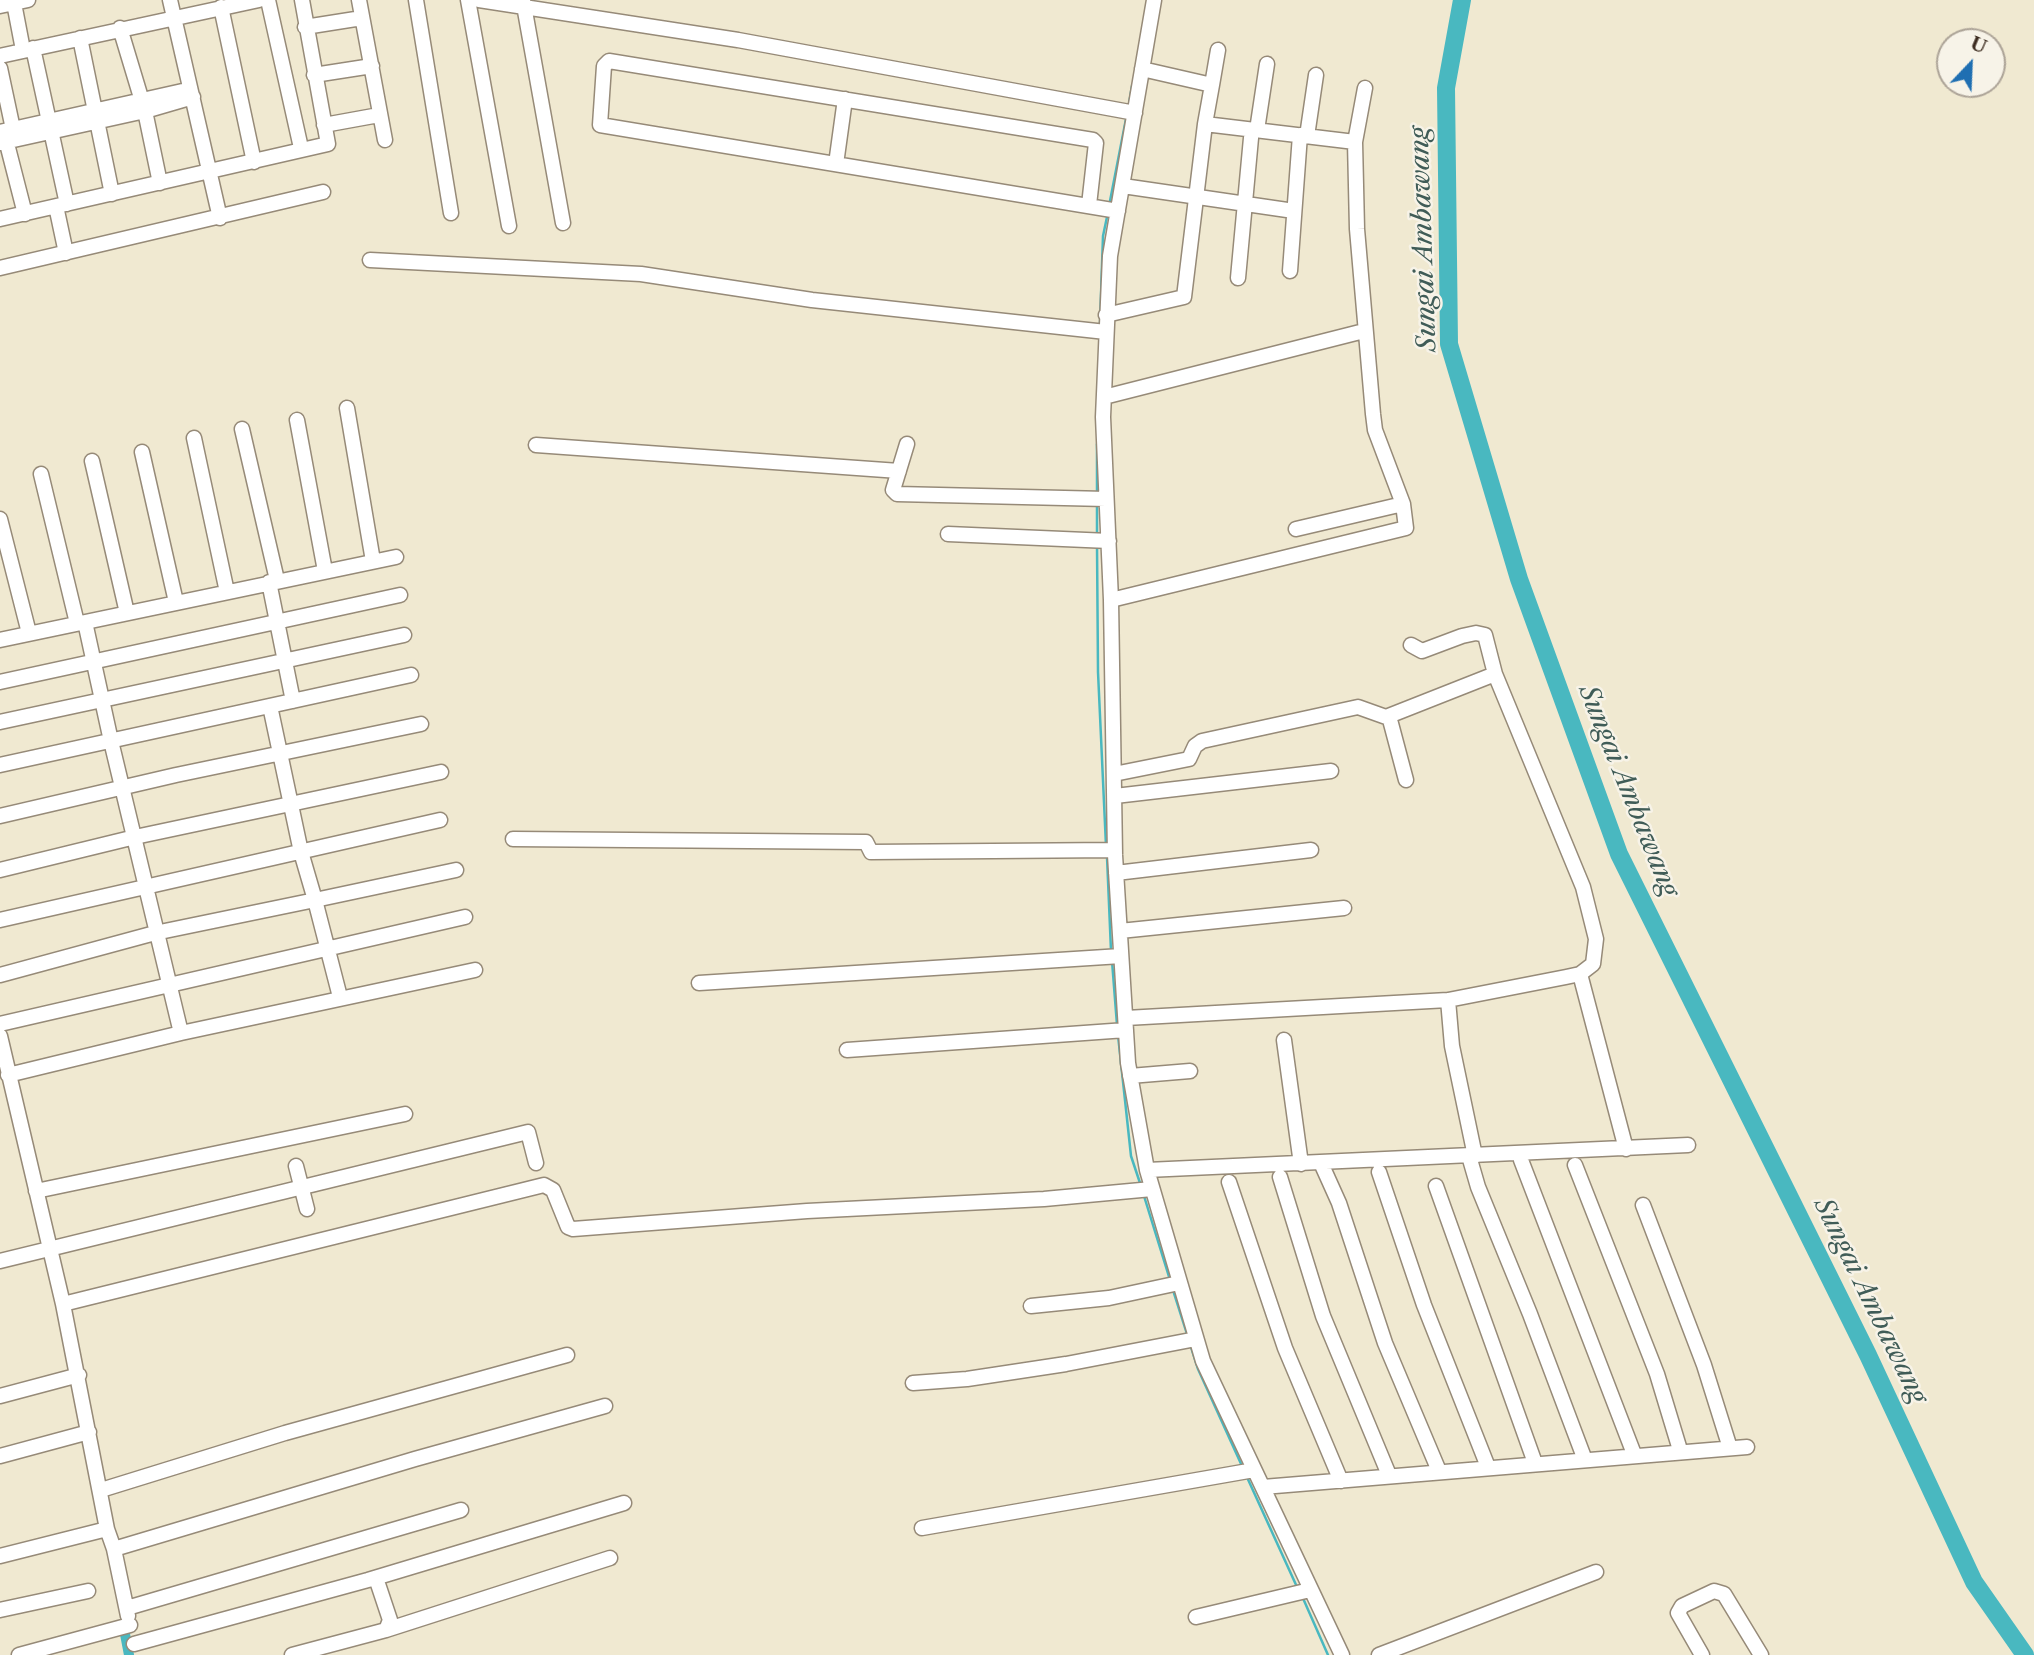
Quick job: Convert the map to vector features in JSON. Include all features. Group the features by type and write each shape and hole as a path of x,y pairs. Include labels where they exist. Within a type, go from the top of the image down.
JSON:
{"street":[{"path":"170,0 220,218"},
{"path":"0,55 259,0"},
{"path":"268,0 301,148"},
{"path":"0,219 254,162 301,148 328,144 302,0"},
{"path":"359,0 385,140"},
{"path":"416,0 451,213"},
{"path":"468,0 509,226"},
{"path":"479,0 524,3 1135,113"},
{"path":"1154,0 1110,256 1104,397 1115,850 1130,1076 1147,1170 1196,1339 1223,1407 1342,1655"},
{"path":"14,3 49,126 62,205 66,253"},
{"path":"524,3 562,223"},
{"path":"221,7 254,162"},
{"path":"305,27 362,18"},
{"path":"120,28 143,105 160,183"},
{"path":"80,37 112,194"},
{"path":"1106,315 1184,297 1194,198 1218,50"},
{"path":"1089,205 1096,143 1093,140 609,61 604,66 600,125 1118,211"},
{"path":"1238,278 1254,134 1267,64"},
{"path":"314,75 372,66"},
{"path":"0,68 5,135 25,214"},
{"path":"1142,69 1212,85"},
{"path":"1290,271 1294,211 1304,136 1316,75"},
{"path":"1111,600 1406,528 1403,504 1375,430 1364,331 1356,147 1365,88"},
{"path":"5,135 192,93"},
{"path":"836,164 845,99"},
{"path":"324,125 379,115"},
{"path":"1205,124 1254,134 1304,136 1356,147"},
{"path":"1122,186 1294,211"},
{"path":"0,268 323,192"},
{"path":"370,260 641,274 812,300 1106,332"},
{"path":"1104,397 1364,331"},
{"path":"347,408 373,561"},
{"path":"297,420 325,571"},
{"path":"243,429 293,701"},
{"path":"194,438 226,592"},
{"path":"907,444 893,490 897,494 1107,499"},
{"path":"536,445 900,471"},
{"path":"142,452 176,602"},
{"path":"92,461 127,613"},
{"path":"41,474 93,660 155,933 181,1033"},
{"path":"1296,529 1403,504"},
{"path":"0,520 29,633"},
{"path":"948,534 1109,541"},
{"path":"0,640 396,557"},
{"path":"0,682 400,595"},
{"path":"847,1050 1126,1024 1448,1000 1580,974 1593,964 1597,949 1583,887 1495,674 1485,635 1480,633 1462,636 1422,651 1411,645"},
{"path":"0,722 404,635"},
{"path":"1114,774 1189,760 1195,746 1202,741 1358,707 1379,717 1389,716 1495,674"},
{"path":"0,765 411,676"},
{"path":"270,706 301,852 340,997"},
{"path":"1389,716 1406,780"},
{"path":"0,816 421,724"},
{"path":"1115,796 1331,771"},
{"path":"0,870 135,837 441,772"},
{"path":"0,920 440,821"},
{"path":"513,839 866,842 870,852 1115,850"},
{"path":"1116,873 1311,850"},
{"path":"0,975 155,933 456,870"},
{"path":"1120,931 1344,908"},
{"path":"0,1024 465,917"},
{"path":"699,983 1121,957"},
{"path":"8,1075 340,997 475,970"},
{"path":"1580,974 1626,1149"},
{"path":"1448,1000 1452,1046 1478,1187 1585,1460"},
{"path":"0,1036 79,1375 107,1529 114,1549 135,1649 624,1503"},
{"path":"1284,1040 1301,1164"},
{"path":"1130,1076 1191,1071"},
{"path":"36,1191 405,1114"},
{"path":"0,1261 528,1132 536,1163"},
{"path":"1147,1170 1688,1145"},
{"path":"1521,1160 1634,1454"},
{"path":"1321,1163 1339,1203 1385,1343 1439,1471"},
{"path":"1575,1165 1657,1374 1679,1450"},
{"path":"296,1166 306,1209"},
{"path":"1379,1172 1424,1306 1488,1467"},
{"path":"1280,1177 1323,1316 1389,1475"},
{"path":"1229,1182 1285,1348 1341,1481"},
{"path":"63,1304 544,1185 553,1189 568,1227 573,1229 807,1211 1044,1199 1152,1189"},
{"path":"1436,1186 1535,1463"},
{"path":"1643,1205 1704,1365 1730,1448"},
{"path":"1031,1306 1109,1298 1180,1283"},
{"path":"913,1383 967,1379 1066,1364 1196,1339"},
{"path":"101,1490 285,1433 567,1355"},
{"path":"0,1396 79,1375"},
{"path":"114,1549 415,1459 605,1406"},
{"path":"0,1456 89,1432"},
{"path":"1263,1487 1679,1450 1747,1447"},
{"path":"922,1528 1254,1470"},
{"path":"127,1608 461,1510"},
{"path":"0,1556 107,1529"},
{"path":"292,1655 386,1630 610,1558"},
{"path":"1379,1655 1596,1572"},
{"path":"376,1578 390,1620 386,1630"},
{"path":"1196,1617 1310,1590"},
{"path":"0,1610 88,1591"},
{"path":"1702,1655 1678,1614 1682,1606 1714,1591 1724,1594 1761,1655"},
{"path":"19,1655 130,1625"}],"waterway":[{"name":"Sungai Ambawang","path":"1462,0 1446,88 1449,344 1519,579 1619,854 1868,1355 1974,1582 2025,1655"},
{"path":"1129,104 1132,86"},
{"path":"1110,201 1126,119"},
{"path":"1100,324 1103,236 1107,217"},
{"path":"1097,444 1097,491"},
{"path":"1097,507 1097,535"},
{"path":"1097,545 1098,672 1106,846"},
{"path":"1107,857 1111,951"},
{"path":"1112,961 1117,1025"},
{"path":"1118,1035 1131,1156 1140,1183"},
{"path":"1144,1196 1170,1280"},
{"path":"1173,1290 1188,1337"},
{"path":"1191,1347 1198,1369 1242,1466"},
{"path":"1246,1475 1297,1587"},
{"path":"1302,1596 1328,1655"},
{"path":"125,1634 129,1655"}]}
